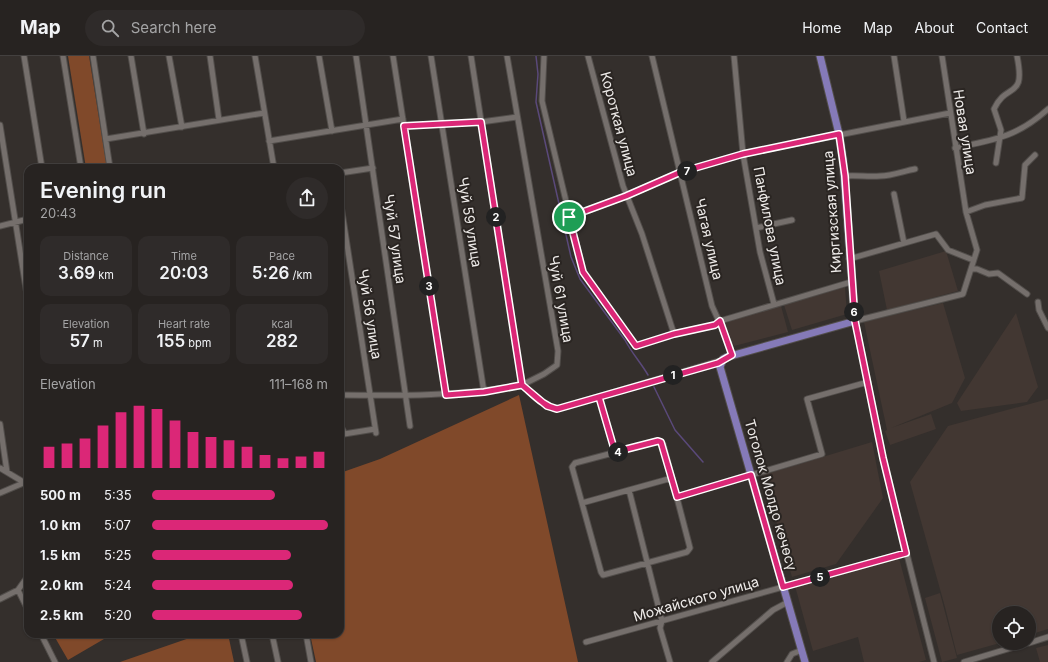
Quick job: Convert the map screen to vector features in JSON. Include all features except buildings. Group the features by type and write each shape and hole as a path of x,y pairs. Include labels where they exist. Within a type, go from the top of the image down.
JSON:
{"main road":[{"name":"Киргизская улица","path":"820,56 839,134 845,176 849,259 855,321"},
{"path":"723,360 732,355 855,321"},
{"name":"Тоголок Молдо көчөсү","path":"723,360 720,367 805,662"}],"street":[{"path":"24,56 41,164"},
{"path":"63,56 80,164"},
{"path":"93,56 109,164"},
{"path":"131,56 144,134"},
{"path":"169,56 182,127"},
{"path":"210,56 219,120"},
{"path":"255,56 273,164"},
{"path":"319,56 332,131"},
{"name":"Чуй 57 улица","path":"356,56 410,426"},
{"path":"393,56 446,395"},
{"name":"Чуй 59 улица","path":"431,56 443,124 484,392"},
{"path":"470,56 522,385 547,406 557,409 718,363 723,360"},
{"name":"Чуй 61 улица","path":"507,56 558,351 558,361 556,365 544,374 522,385"},
{"path":"544,56 542,101 583,272 636,346 674,334 715,325 720,321 851,282"},
{"name":"Короткая улица","path":"588,56 626,196 642,234 674,334"},
{"name":"Чагая улица","path":"652,56 712,306 720,321 732,355"},
{"name":"Панфилова улица","path":"734,56 743,154 760,252 774,304"},
{"path":"894,56 904,121"},
{"name":"Новая улица","path":"942,56 966,212 977,250 973,260"},
{"path":"996,163 1001,130 994,109 997,102 1017,88 1020,81 1017,56"},
{"path":"955,148 1000,139 1014,134 1038,118 1048,109"},
{"path":"106,139 144,134 264,113"},
{"path":"569,217 626,196 681,172 743,154 950,113"},
{"path":"404,126 481,122 517,117"},
{"path":"269,141 403,119"},
{"path":"0,125 24,276"},
{"path":"966,212 985,205 1022,198 1025,165 1035,155"},
{"path":"344,172 373,168"},
{"path":"845,176 858,174 866,177 882,176 915,169"},
{"path":"894,194 904,243"},
{"path":"0,226 24,219"},
{"path":"756,228 792,220"},
{"name":"Чуй 56 улица","path":"344,225 375,431 344,434"},
{"path":"849,259 936,234 948,250 973,260 963,294 855,321 883,458 934,662"},
{"path":"970,270 977,268 989,274 998,273 1027,294"},
{"path":"1038,302 1039,310 1048,328"},
{"path":"677,497 822,454 806,399 868,382"},
{"path":"344,395 446,395 484,392 522,385"},
{"path":"599,397 615,452"},
{"path":"0,424 7,472"},
{"path":"660,441 672,478 690,548 687,552 606,575 602,574 572,469 573,465 615,452 660,441"},
{"path":"0,468 24,481"},
{"path":"582,503 672,478"},
{"path":"0,492 24,483"},
{"path":"628,490 648,563 662,621 660,628 670,662"},
{"name":"Можайского улица","path":"586,642 906,553"},
{"path":"0,599 18,590 24,582"},
{"path":"18,590 24,602"},
{"path":"712,662 773,610 788,602"},
{"path":"1036,641 1048,637"},
{"path":"42,638 55,662"},
{"path":"242,638 247,662"},
{"path":"273,638 278,662"},
{"path":"307,638 311,662"},
{"path":"787,662 792,654 802,650"},
{"path":"964,662 1005,650"}],"shaded area":[{"path":"68,56 89,56 106,164 85,164"},
{"path":"946,251 958,291 887,310 879,271"},
{"path":"845,287 847,314 792,330 784,305"},
{"path":"943,303 965,378 952,403 891,428 931,414 936,429 890,445 885,431 887,430 864,322"},
{"path":"781,306 788,332 734,346 724,322"},
{"path":"1016,313 1038,387 1027,402 961,411 957,403"},
{"path":"519,395 578,662 316,662 311,638 344,638 344,472 380,459"},
{"path":"1048,399 1048,629 1036,633 1036,606 992,606 992,645 957,655 910,482 948,426"},
{"path":"872,442 883,498 836,564 792,577 763,475"},
{"path":"899,558 926,660 919,662 864,662 858,637 813,651 795,586"},
{"path":"940,593 957,658 942,662 925,598"},
{"path":"55,638 104,638 104,639 68,660"},
{"path":"189,638 229,638 234,662 120,662"},
{"path":"1048,645 1048,662 1040,662 1036,648"}],"waterway":[{"path":"536,56 538,74 536,102 571,257 580,279 625,340 648,375"},
{"path":"654,387 675,430 703,462"}],"route":[{"path":"569,217 576,251 583,272 589,283 636,346 674,334 715,325 720,321 732,355 718,363 660,379 557,409 547,406 522,385 481,122 404,126 446,395 484,392 522,385 547,406 552,408 557,409 599,397 615,452 660,441 677,497 751,475 783,587 906,553 883,458 855,321 851,282 845,176 839,134 743,154 681,172 626,196 569,217"}]}
